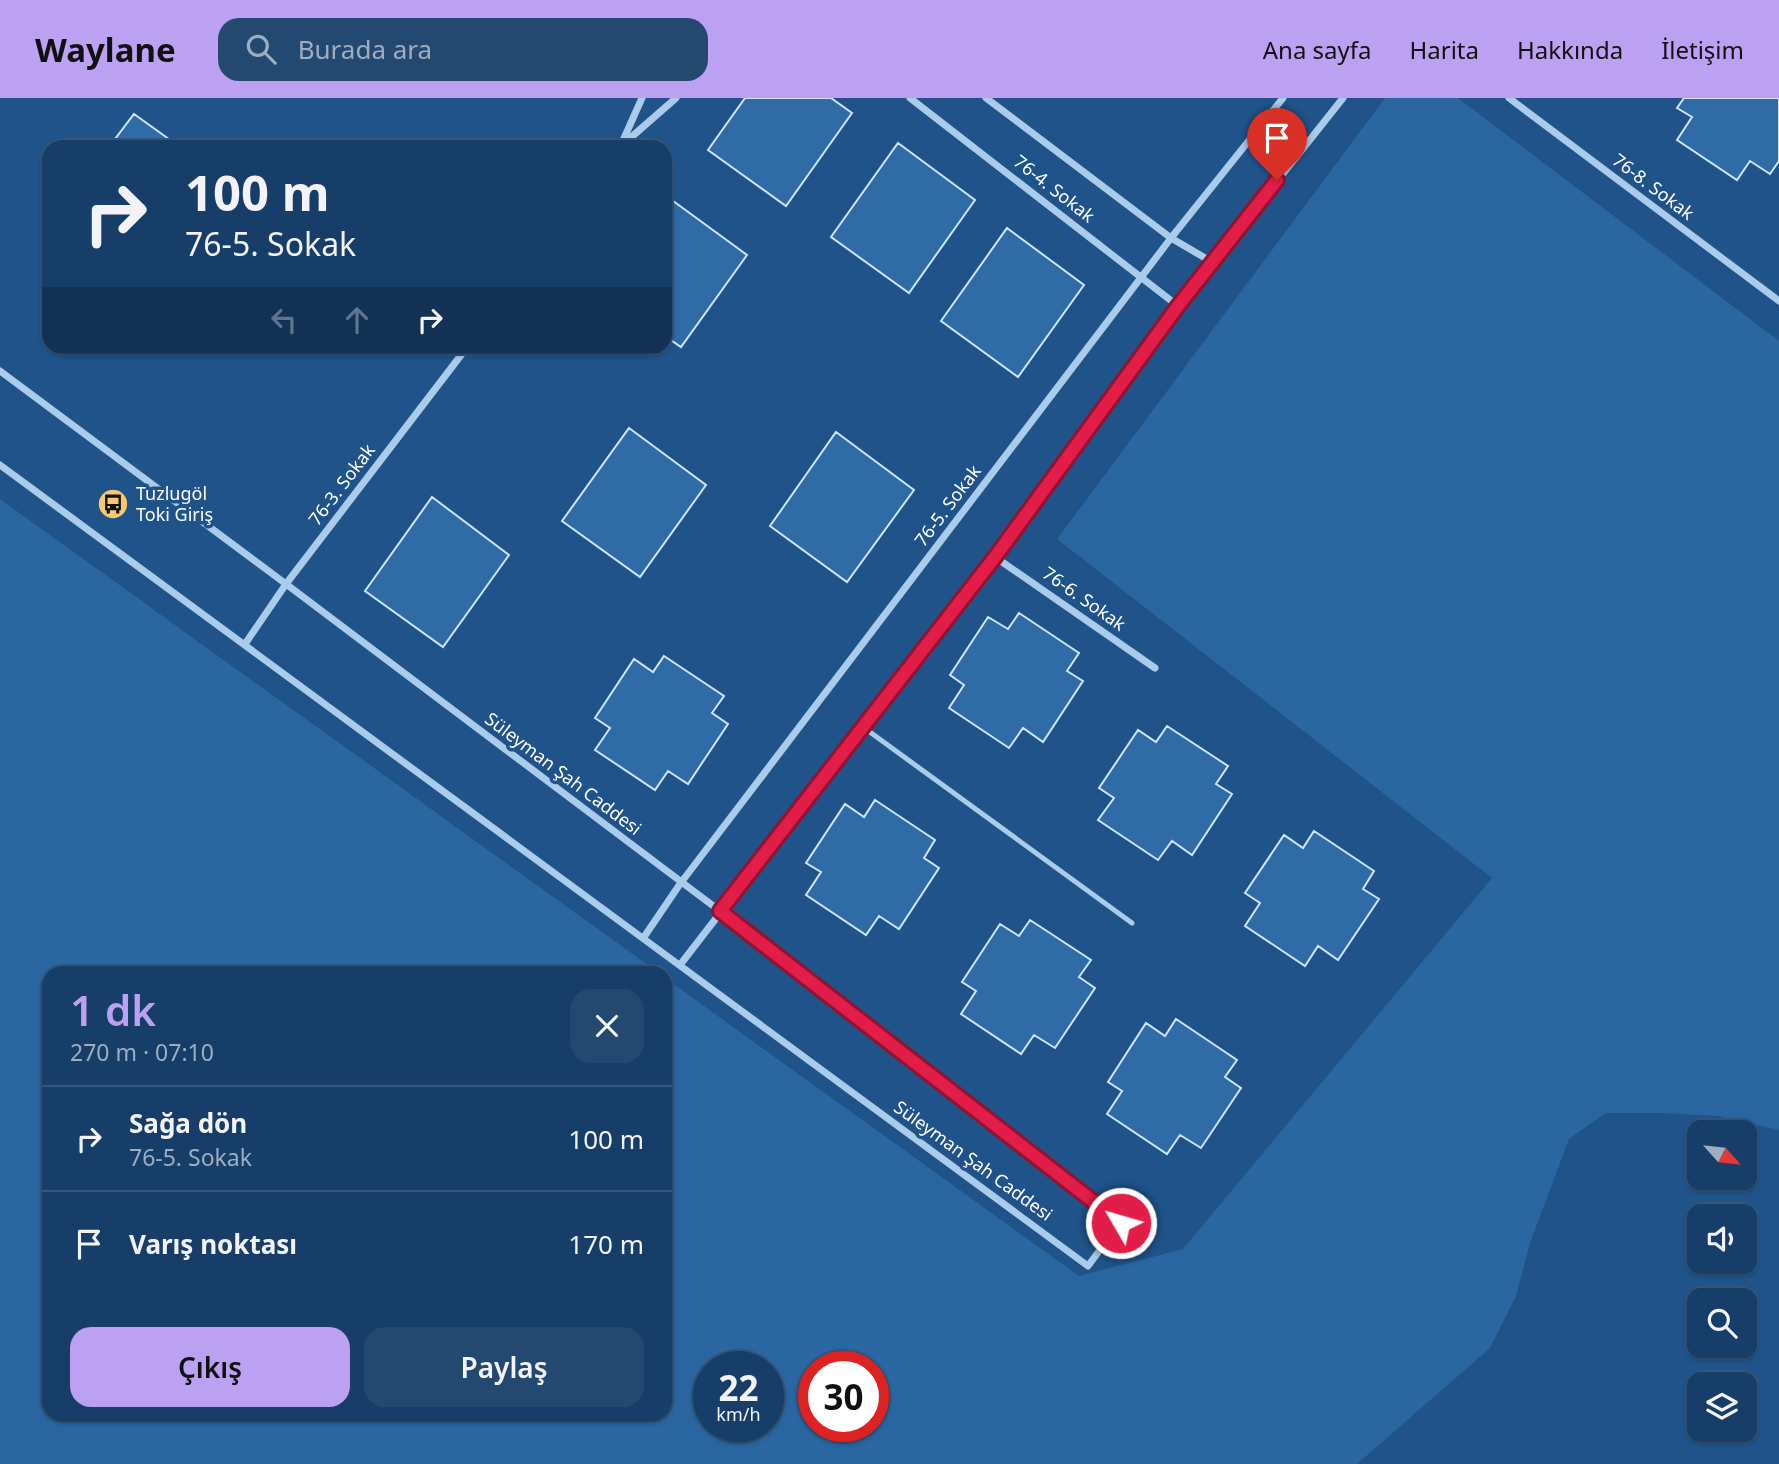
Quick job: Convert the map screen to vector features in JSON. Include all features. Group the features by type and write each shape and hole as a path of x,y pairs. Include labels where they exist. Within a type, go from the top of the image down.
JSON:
{"street":[{"path":"623,140 642,98"},
{"path":"628,140 676,98"},
{"name":"76-4. Sokak","path":"910,98 1178,306"},
{"name":"76-4. Sokak","path":"986,98 1171,238 1212,262"},
{"name":"76-5. Sokak","path":"644,937 680,884 1142,276 1283,98"},
{"path":"680,965 995,557 1178,306 1343,98"},
{"name":"76-8. Sokak","path":"1509,98 1779,301"},
{"name":"76-3. Sokak","path":"245,645 286,584 462,354"},
{"name":"Süleyman Şah Caddesi","path":"0,371 286,584 680,884 720,911 1121,1223 1088,1266 0,466"},
{"name":"76-6. Sokak","path":"995,557 1155,668"}],"lane":[{"path":"863,727 1132,923"}],"shaded area":[{"path":"1385,98 1458,98 1779,341 1779,1130 1757,1125 1757,1120 1735,1120 1717,1116 1606,1113 1569,1139 1530,1243 1516,1296 1490,1348 1357,1464 0,1464 0,499 649,966 42,966 42,1421 672,1421 672,983 1079,1276 1183,1249 1492,878 1057,539"}],"building":[{"path":"745,98 831,98 852,113 786,206 708,150"},
{"path":"1684,98 1779,98 1779,161 1770,174 1750,161 1737,180 1677,140 1692,117 1677,108"},
{"path":"134,114 170,140 114,140"},
{"path":"898,143 975,200 909,293 831,237"},
{"path":"672,200 747,255 681,347 672,341"},
{"path":"1007,228 1084,285 1018,377 941,321"},
{"path":"629,428 706,485 640,577 562,521"},
{"path":"836,432 914,490 847,582 770,526"},
{"path":"432,497 509,555 443,647 365,591"},
{"path":"1019,613 1079,653 1067,671 1083,681 1043,742 1023,728 1009,748 949,708 964,685 950,675 988,617 1008,629"},
{"path":"664,656 724,696 712,713 728,724 688,784 668,771 655,790 595,750 610,728 595,718 634,659 653,672"},
{"path":"1167,726 1228,766 1216,784 1232,794 1192,855 1172,841 1158,860 1098,820 1114,798 1099,788 1138,730 1156,742"},
{"path":"875,800 935,840 924,858 939,868 899,929 879,916 866,935 806,895 821,872 806,863 845,804 864,817"},
{"path":"1314,831 1374,871 1363,889 1379,899 1338,960 1318,946 1305,966 1245,926 1260,903 1245,893 1284,835 1303,848"},
{"path":"1030,920 1091,960 1079,977 1095,988 1055,1048 1034,1035 1021,1054 961,1014 976,991 962,982 1000,924 1019,936"},
{"path":"1176,1019 1237,1060 1225,1077 1241,1088 1201,1148 1180,1135 1167,1154 1107,1114 1122,1091 1108,1082 1146,1023 1165,1036"}],"place":[{"name":"Tuzlugöl Toki Giriş","path":"113,504"}],"route":[{"path":"1121,1223 720,911 995,557 1178,306 1277,180"}]}
